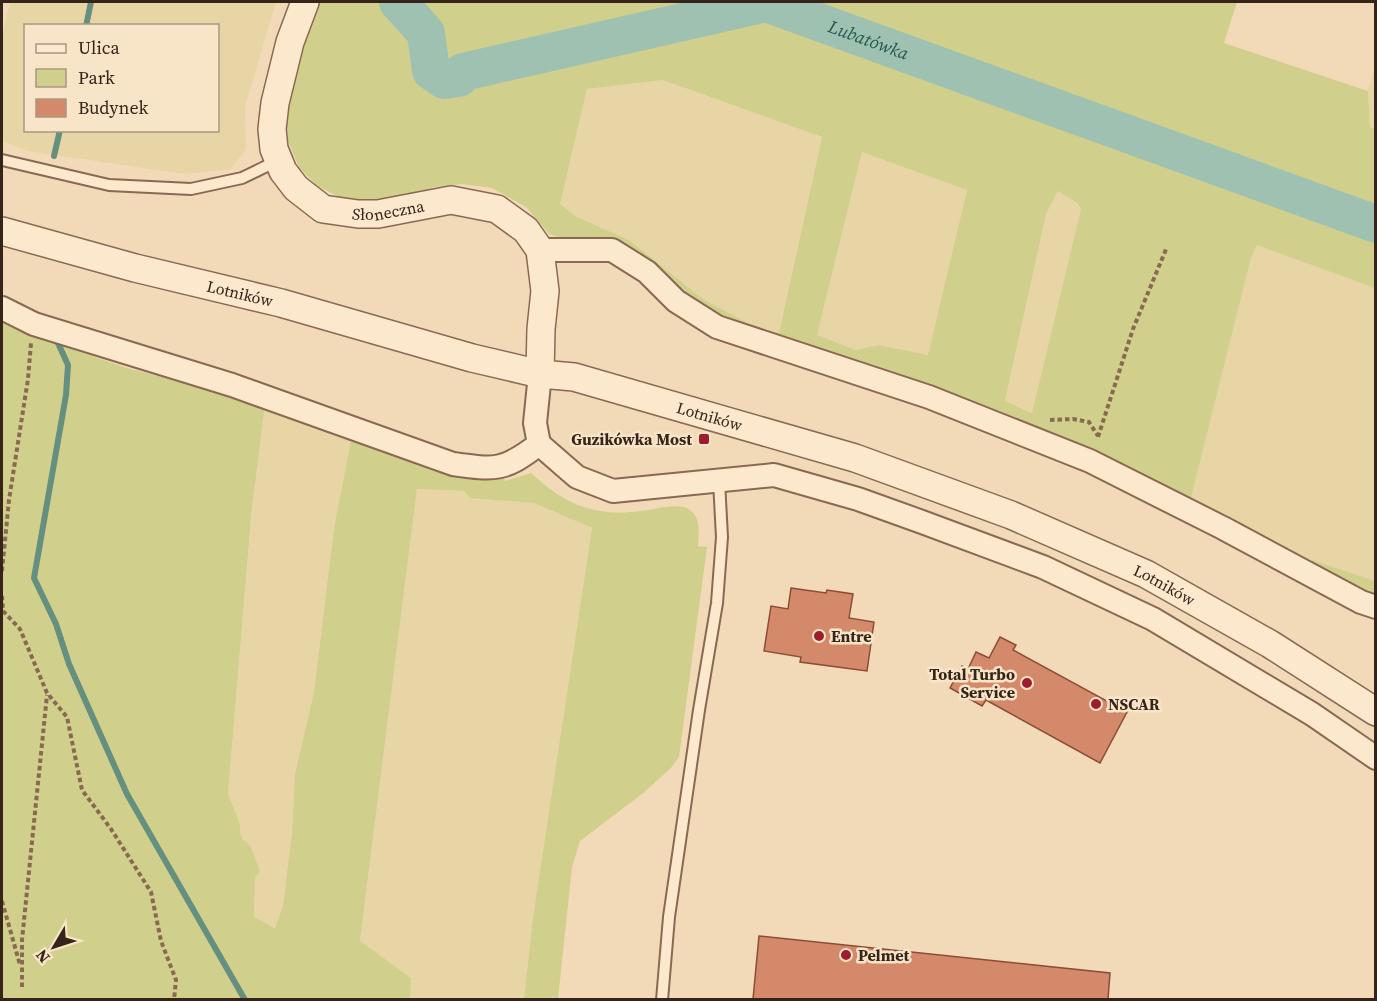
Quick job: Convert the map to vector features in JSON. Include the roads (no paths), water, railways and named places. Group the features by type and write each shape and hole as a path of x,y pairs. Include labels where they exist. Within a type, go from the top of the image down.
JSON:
{"street":[{"name":"Słoneczna","path":"305,2 290,42 275,103 272,129 278,161 296,188 323,208 358,214 378,214 451,200 497,209 526,230 540,250"},
{"name":"Lotników","path":"2,231 135,268 281,303 472,358 540,374 574,377 855,458 1011,515 1146,574 1270,644 1376,712"},
{"path":"1376,607 1361,602 1223,528 1090,461 929,397 717,327 676,301 647,272 612,250 540,250 545,291 535,423 539,444 577,477 613,491 774,475 858,499 1043,567 1153,619 1312,714 1376,758"},
{"path":"2,308 34,324 261,394 453,464 482,468 502,466 517,461 539,444"}],"lane":[{"path":"2,160 109,185 191,189 242,178 278,161"},
{"path":"662,999 664,916 717,603 722,537 719,481"}],"waterway":[{"path":"86,24 91,2"},
{"name":"Lubatówka","path":"398,2 426,33 431,71 444,80 459,78 463,72 766,3 1376,224"},
{"path":"54,156 60,132"},
{"path":"58,343 68,365 66,395 34,578 56,624 69,664 127,794 245,1000"}],"place":[{"name":"Guzikówka Most","path":"704,439"},
{"name":"Entre","path":"819,636"},
{"name":"Total Turbo Service","path":"1027,683"},
{"name":"NSCAR","path":"1096,704"},
{"name":"Pelmet","path":"846,955"}]}
